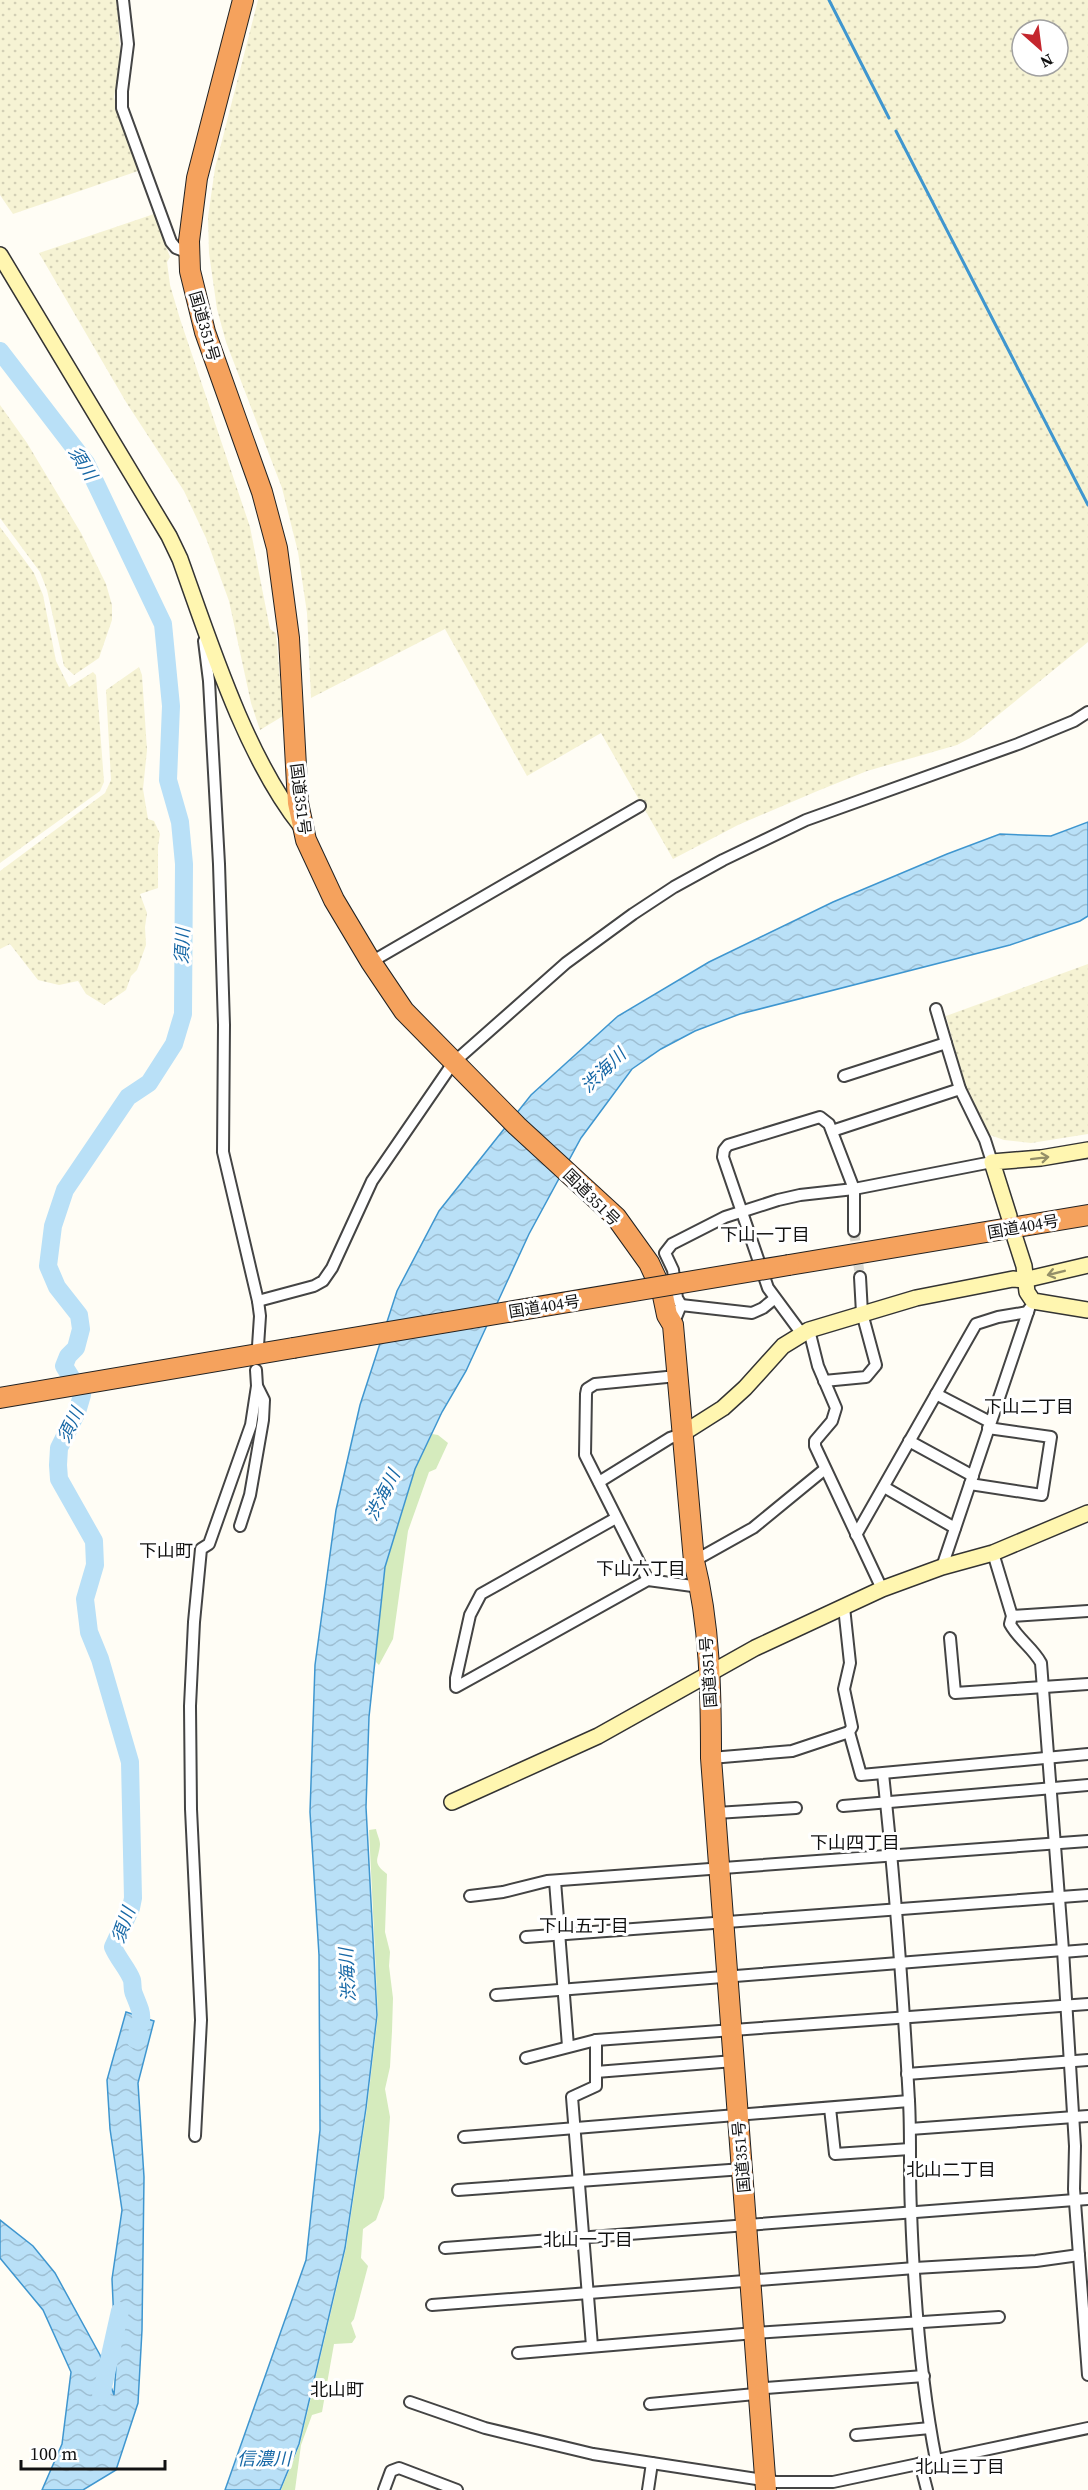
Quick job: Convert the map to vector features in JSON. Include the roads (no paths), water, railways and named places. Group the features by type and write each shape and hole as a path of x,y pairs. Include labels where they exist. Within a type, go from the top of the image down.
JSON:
{"highway":[{"name":"国道351号","path":"243,0 197,177 190,224 189,253 194,294 200,316 262,492 277,548 289,638 296,774 302,826 313,858 334,900 370,962 404,1011 457,1066 612,1213 649,1263 662,1292 667,1315 673,1325 694,1561 700,1587 710,1674 711,1758 766,2485"},
{"name":"国道404号","path":"0,1398 1088,1215"}],"street":[{"path":"123,0 128,44 122,108 171,242 176,248 189,253"},
{"path":"0,255 164,527 180,559 238,713 279,796 302,826"},
{"path":"202,620 209,681 219,864 224,1025 223,1152 258,1301 260,1316 258,1346"},
{"path":"258,1301 314,1286 323,1281 328,1275 372,1181 457,1066 531,992 588,946 674,887 723,860 807,820 861,798 1018,744 1088,712"},
{"path":"370,962 640,806"},
{"path":"936,1009 960,1089 985,1140 1009,1216"},
{"path":"844,1076 946,1043"},
{"path":"831,1131 960,1089"},
{"path":"854,1231 854,1189 829,1124 820,1116 728,1145 724,1150 723,1156 764,1279 774,1299 806,1332 824,1381 837,1408 832,1421 815,1441 825,1469 882,1589"},
{"path":"681,1305 677,1298 673,1270 665,1253 672,1244 680,1239 741,1211 800,1195 854,1189 992,1162 1041,1158 1088,1150"},
{"path":"942,1567 1030,1306 1024,1280 1024,1266 1015,1238"},
{"path":"599,1482 723,1408 745,1388 783,1346 806,1332 862,1313 957,1288 1013,1279 1024,1280 1088,1264"},
{"path":"824,1381 866,1377 876,1365 862,1313 860,1277"},
{"path":"681,1305 752,1313 758,1312 774,1299"},
{"path":"673,1325 681,1305"},
{"path":"856,1535 976,1324 1030,1306 1088,1310"},
{"path":"195,2136 201,2020 191,1809 190,1706 194,1622 201,1549 209,1544 251,1425 256,1370"},
{"path":"648,1580 585,1455 587,1389 595,1384 677,1376"},
{"path":"240,1526 250,1495 262,1420 264,1400 256,1386"},
{"path":"909,1441 971,1480 1042,1495 1052,1437 989,1425 936,1394"},
{"path":"694,1561 753,1528 825,1469"},
{"path":"884,1487 955,1528"},
{"path":"452,1802 598,1736 754,1648 882,1589 942,1567 993,1553 1088,1513"},
{"path":"616,1518 481,1594 470,1615 456,1687 648,1580 700,1587"},
{"path":"993,1553 1012,1616 1010,1624 1016,1635 1041,1664 1074,2116 1075,2200 1088,2375"},
{"path":"711,1758 792,1750 849,1732 852,1727 844,1689 850,1664 844,1607"},
{"path":"1012,1616 1088,1611"},
{"path":"950,1638 955,1693 1088,1684"},
{"path":"849,1732 861,1775 1088,1754"},
{"path":"883,1774 892,1856 909,2102 911,2212 919,2323 930,2428 936,2460"},
{"path":"843,1806 1088,1785"},
{"path":"716,1813 795,1808"},
{"path":"470,1896 555,1881 1088,1841"},
{"path":"555,1881 568,2046"},
{"path":"526,1937 1088,1895"},
{"path":"496,1995 1088,1950"},
{"path":"526,2058 596,2040 1088,2004"},
{"path":"591,2346 572,2097 596,2086 596,2040"},
{"path":"907,2074 1088,2060"},
{"path":"596,2072 734,2061"},
{"path":"464,2137 909,2102"},
{"path":"830,2108 835,2154 910,2149"},
{"path":"910,2129 1088,2116"},
{"path":"458,2190 743,2169"},
{"path":"446,2248 1088,2199"},
{"path":"432,2305 1079,2255"},
{"path":"518,2353 755,2333 999,2317"},
{"path":"650,2404 754,2394 759,2390 924,2376"},
{"path":"410,2402 485,2428 593,2454 766,2485 776,2482 833,2482 1088,2428"},
{"path":"856,2435 930,2428"},
{"path":"648,2490 652,2463"},
{"path":"920,2463 927,2490"},
{"path":"384,2490 390,2471 399,2468 457,2490"}],"water":[{"path":"1088,822 1088,916 1080,921 1010,945 740,1014 695,1031 661,1049 632,1069 581,1138 529,1234 466,1371 442,1412 415,1469 385,1567 369,1717 366,1807 377,2015 345,2248 299,2444 280,2490 225,2490 306,2260 320,2130 319,1955 310,1812 315,1665 336,1510 360,1405 397,1291 439,1211 531,1095 618,1016 709,962 833,902 947,854 1000,834 1051,836"},
{"path":"126,2012 154,2021 138,2083 144,2177 142,2330 138,2403 116,2470 83,2490 42,2490 62,2444 71,2372 43,2310 0,2258 0,2220 33,2246 55,2273 100,2355 114,2395 116,2367 112,2279 122,2210 110,2129 107,2080"}],"waterway":[{"path":"829,0 889,118"},
{"path":"896,131 1088,505"},
{"name":"須川","path":"0,351 86,463 163,624 171,706 168,780 180,822 184,864 183,1014 174,1044 149,1083 128,1097 65,1190 53,1226 48,1266 57,1287 79,1315 81,1329 76,1348 68,1356 64,1366 82,1395 77,1412 59,1448 59,1479 94,1541 95,1565 85,1599 89,1632 100,1659 130,1762 133,1898 131,1908 113,1947 132,1980 133,1992 141,2012 135,2039"},
{"name":"須川","path":"101,2396 120,2311"}],"tunnel":[{"path":"854,1231 860,1277"}],"district":[{"name":"下山一丁目","path":"765,1234"},
{"name":"下山二丁目","path":"1029,1406"},
{"name":"下山町","path":"166,1550"},
{"name":"下山六丁目","path":"641,1568"},
{"name":"下山四丁目","path":"855,1842"},
{"name":"下山五丁目","path":"584,1925"},
{"name":"北山二丁目","path":"951,2169"},
{"name":"北山一丁目","path":"588,2239"},
{"name":"北山町","path":"337,2389"},
{"name":"北山三丁目","path":"960,2466"}],"water label":[{"name":"渋海川","path":"603,1070"},
{"name":"渋海川","path":"382,1495"},
{"name":"渋海川","path":"347,1975"},
{"name":"信濃川","path":"264,2458"}]}
